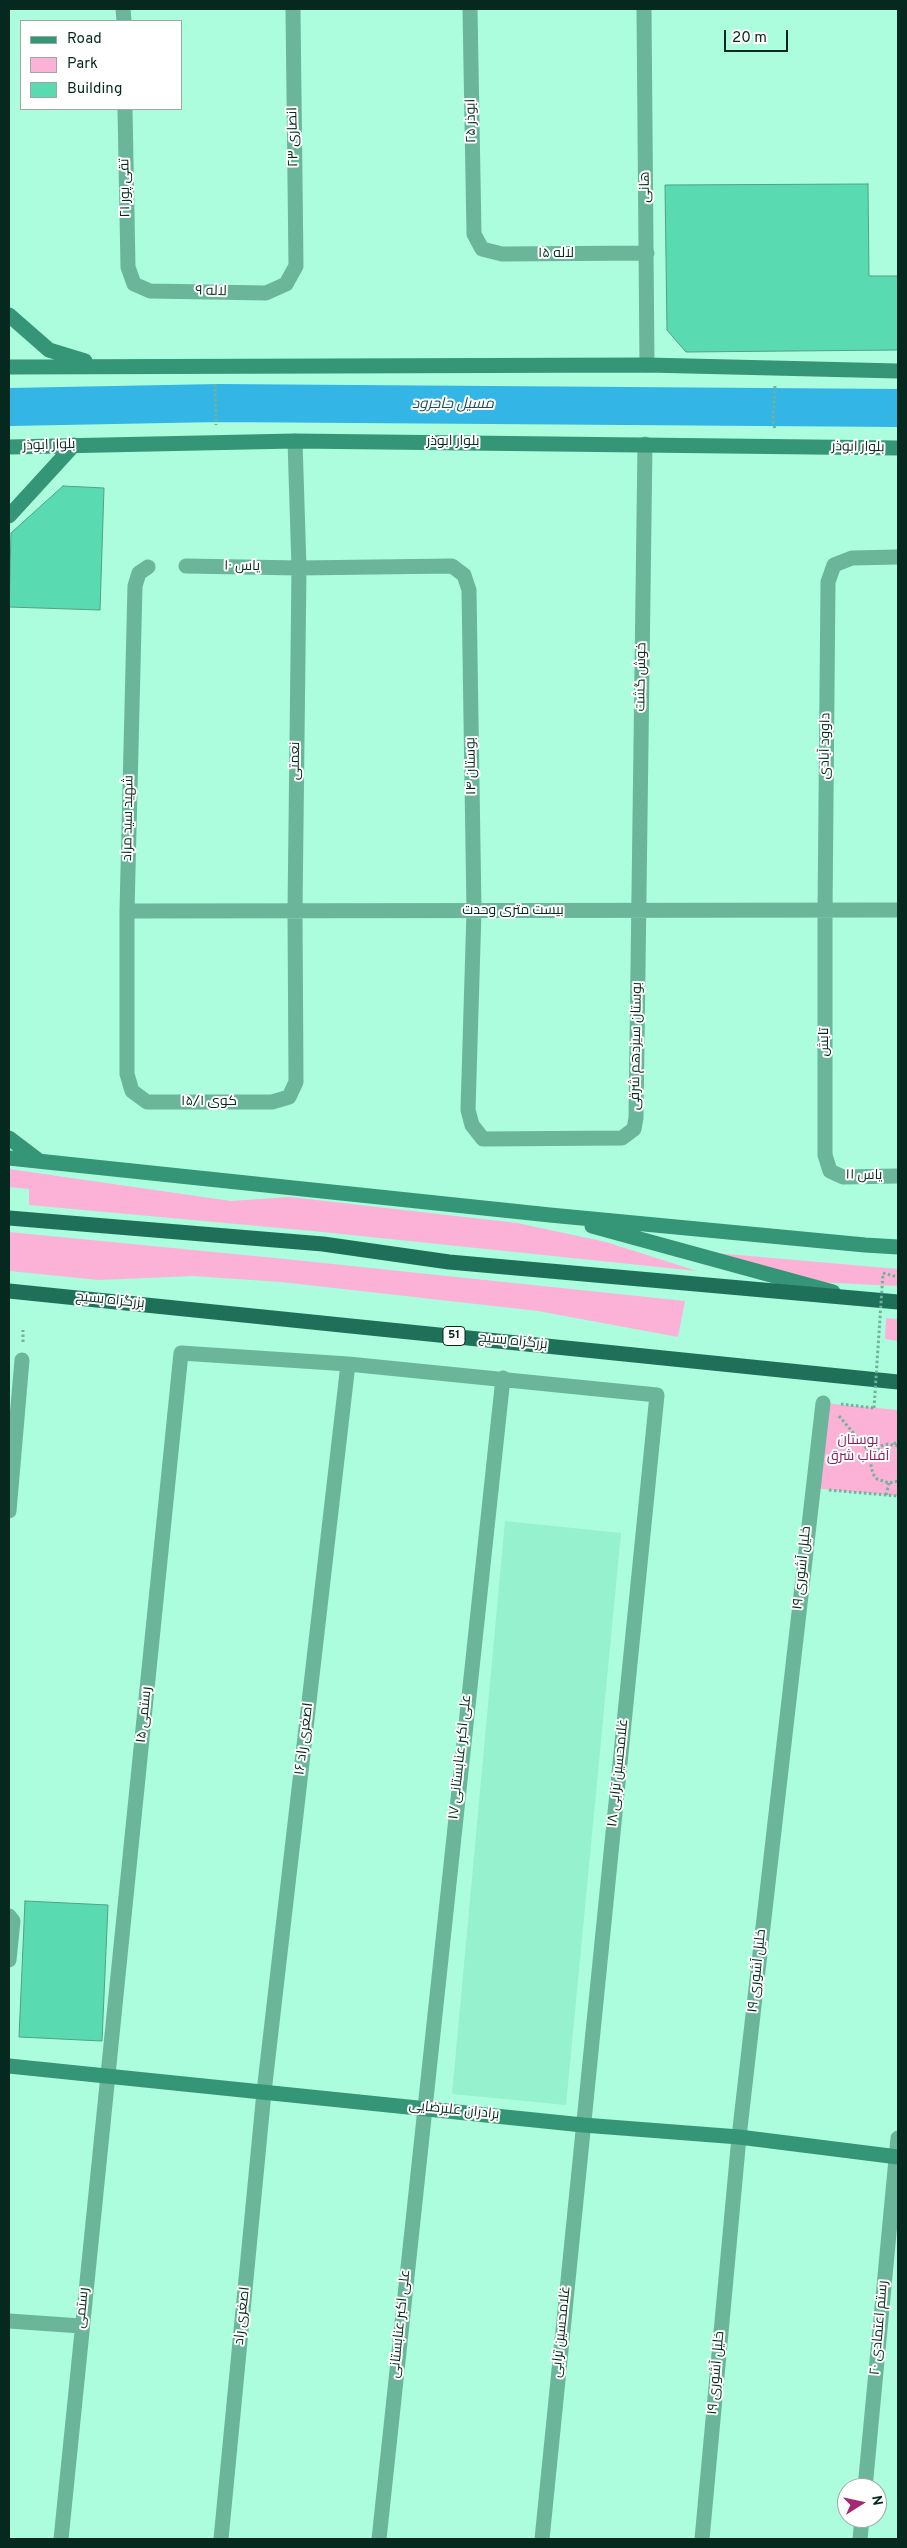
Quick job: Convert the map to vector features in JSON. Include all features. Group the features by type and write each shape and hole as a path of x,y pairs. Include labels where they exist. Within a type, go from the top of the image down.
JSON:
{"highway":[{"path":"9,1218 323,1244 449,1262 898,1302"},
{"name":"بزرگراه بسیج","path":"9,1291 898,1382"}],"main road":[{"path":"9,316 49,350 99,365"},
{"path":"9,367 99,365 647,365 898,371"},
{"name":"بلوار ابوذر","path":"9,447 295,441 898,448"},
{"path":"9,516 74,445"},
{"path":"9,1138 41,1162"},
{"path":"9,1158 550,1215 865,1246 898,1247"},
{"path":"550,1215 858,1299"},
{"name":"برادران علیرضایی","path":"9,2066 583,2125 739,2137 897,2157"}],"street":[{"name":"انصاری ۲۳","path":"293,9 296,266"},
{"name":"ابوذر ۲۵","path":"470,9 474,234"},
{"name":"هانی","path":"644,9 647,365"},
{"name":"تقی پور ۲۱","path":"125,110 128,267"},
{"name":"لاله ۱۵","path":"474,234 482,249 502,254 647,253"},
{"name":"لاله ۹","path":"128,267 134,284 150,291 266,293 286,284 296,266"},
{"name":"نعمتی","path":"295,441 298,568 295,910 296,1082"},
{"name":"خوش گشت","path":"639,911 645,444"},
{"name":"داوود آبادی","path":"825,911 828,582 834,565 852,558 898,557"},
{"name":"یاس ۱۰","path":"186,566 298,568"},
{"name":"بوستان ۱۴","path":"298,568 452,566 464,575 470,590 474,911 468,1110 472,1125"},
{"name":"شهید سید مراد","path":"127,1074 127,911 134,586 140,573 148,567"},
{"name":"بیست متری وحدت","path":"127,911 898,910"},
{"name":"بوستان سیزدهم شرقی","path":"472,1125 483,1138 622,1138 634,1129 636,1118 639,911"},
{"name":"تابش","path":"825,911 825,1155 830,1172"},
{"name":"کوی ۱۵/۱","path":"127,1074 132,1091 147,1102 272,1102 289,1097 296,1082"},
{"name":"یاس ۱۱","path":"830,1172 844,1177 898,1176"},
{"name":"رستمی ۱۵","path":"109,2077 181,1353 348,1364"},
{"path":"9,1511 22,1360"},
{"path":"348,1364 503,1378"},
{"name":"اصغری راد ۱۶","path":"264,2092 348,1364"},
{"name":"غلامحسین ترابی ۱۸","path":"503,1378 657,1395 583,2125"},
{"name":"علی اکبر عنابستانی ۱۷","path":"424,2108 503,1378"},
{"name":"خلیل آشوری ۱۹","path":"702,2539 739,2137 823,1403"},
{"path":"9,1916 13,1921 9,1960"},
{"name":"رستمی","path":"62,2539 81,2326 109,2077"},
{"name":"اصغری راد","path":"221,2539 264,2092"},
{"name":"علی اکبر عنابستانی","path":"379,2539 424,2108"},
{"name":"غلامحسین ترابی","path":"542,2539 583,2125"},
{"name":"رستم اعتمادی ۲۰","path":"865,2478 898,2138"},
{"path":"9,2321 81,2326"}],"path":[{"path":"774,390 773,421 775,430"},
{"path":"213,391 216,425"},
{"path":"823,1403 874,1408 883,1273 898,1277"},
{"path":"823,1403 841,1418 872,1455"},
{"path":"898,1441 896,1445 881,1446 872,1455 870,1461 873,1474 877,1479 889,1483 898,1481"},
{"path":"886,1495 889,1483"},
{"path":"812,1488 898,1496"}],"shaded area":[{"path":"505,1521 621,1533 566,2105 452,2094"}],"green space":[{"path":"9,1169 231,1201 290,1197 517,1223 606,1242 697,1271 313,1231 29,1205 29,1189 9,1187"},
{"path":"9,1232 685,1301 678,1337 538,1311 281,1282 193,1276 99,1280 9,1271"},
{"path":"681,1250 898,1269 898,1286 793,1281"},
{"path":"886,1318 898,1319 898,1341 885,1339"},
{"name":"بوستان آفتاب شرق","path":"823,1403 898,1410 898,1496 812,1488"}],"building":[{"path":"868,184 869,276 898,276 898,350 686,352 667,330 665,185"},
{"path":"63,486 104,488 100,610 9,607 11,533"},
{"path":"25,1901 108,1905 102,2041 19,2037"}],"waterway":[{"name":"مسیل جاجرود","path":"9,407 219,403 898,408"}]}
